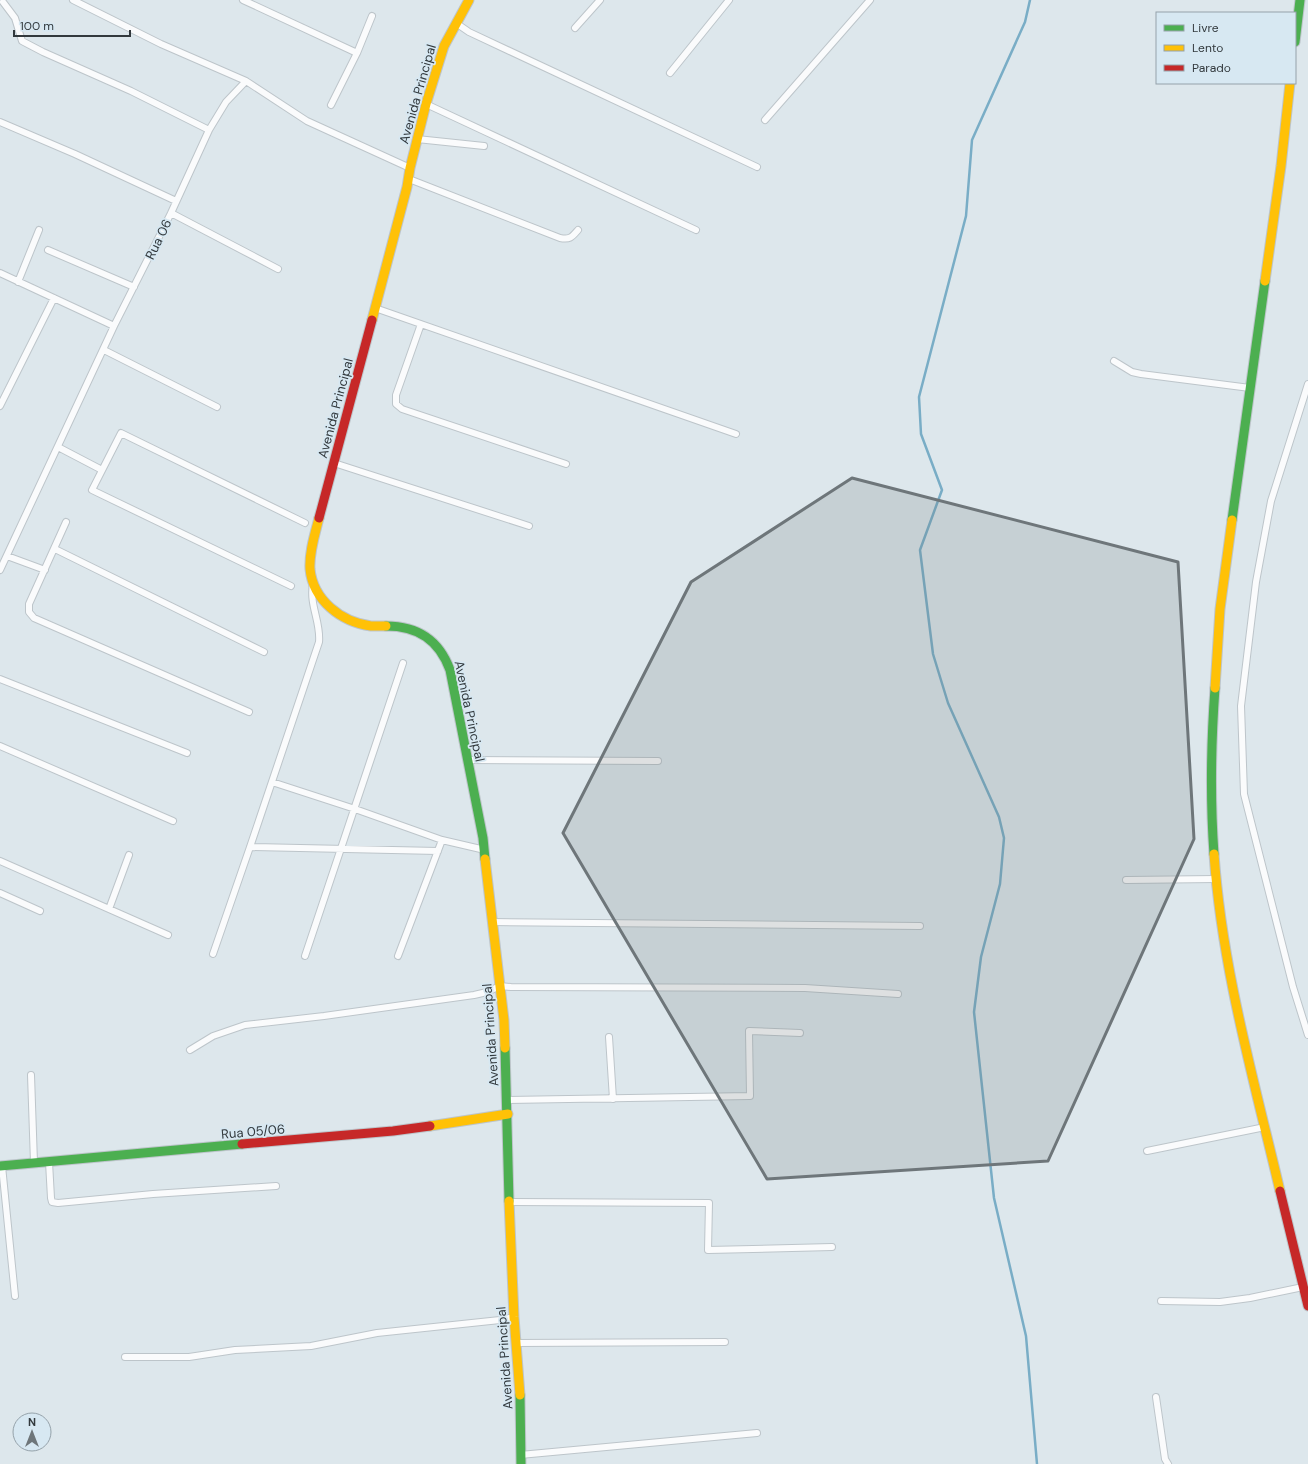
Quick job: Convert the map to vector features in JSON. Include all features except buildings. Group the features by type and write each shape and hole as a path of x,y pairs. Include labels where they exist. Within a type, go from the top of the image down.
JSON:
{"street":[{"path":"73,0 161,44 246,81 307,121 410,168"},
{"path":"243,0 357,53"},
{"name":"Avenida Principal","path":"469,0 444,46 426,104 410,168 409,179 312,545 310,569 313,584 318,596 327,605 344,617 357,623 372,626 393,626 422,635 435,643 446,658 450,670 485,850 504,1020 508,1100 515,1343 521,1410 520,1460"},
{"path":"575,28 600,0"},
{"path":"670,73 729,0"},
{"path":"765,120 870,0"},
{"path":"1296,34 1300,0"},
{"path":"3,2 15,18 22,41 43,52 131,91 209,130"},
{"path":"331,105 357,53 372,16"},
{"path":"456,23 469,32 757,166"},
{"name":"Rua 06","path":"0,570 114,326 171,213 209,130 226,102 246,81"},
{"path":"1290,84 1280,173 1220,609 1212,735 1212,821 1216,879 1226,954 1235,1001 1308,1306"},
{"path":"426,104 696,230"},
{"path":"0,122 75,154 176,201"},
{"path":"417,139 484,146"},
{"path":"409,179 560,238 567,240 571,238 578,230"},
{"path":"171,213 278,269"},
{"path":"18,282 39,230"},
{"path":"48,250 134,287"},
{"path":"0,273 114,326"},
{"path":"0,406 54,298"},
{"path":"375,308 736,434"},
{"path":"421,324 396,395 396,404 402,409 566,464"},
{"path":"104,350 218,406"},
{"path":"1114,361 1132,372 1141,374 1250,388"},
{"path":"1308,384 1272,501 1256,582 1241,706 1244,794 1293,987 1308,1035"},
{"path":"291,586 92,490 121,433 306,523"},
{"path":"58,447 102,470"},
{"path":"334,463 529,526"},
{"path":"66,522 29,604 29,612 34,618 249,712"},
{"path":"55,548 264,652"},
{"path":"7,556 45,570"},
{"path":"213,954 319,642 320,634 311,594 313,584"},
{"path":"306,956 403,663"},
{"path":"0,679 186,753"},
{"path":"0,746 173,821"},
{"path":"468,760 658,761"},
{"path":"272,782 355,809 442,840 485,850"},
{"path":"398,956 442,840"},
{"path":"250,847 438,851"},
{"path":"109,909 129,855"},
{"path":"0,861 168,935"},
{"path":"1126,880 1216,879"},
{"path":"0,893 40,911"},
{"path":"492,922 920,926"},
{"path":"190,1050 213,1036 244,1025 324,1016 488,992 500,986 511,988 805,988 898,994"},
{"path":"508,1100 750,1096 749,1031 800,1033"},
{"path":"609,1037 613,1099"},
{"path":"31,1075 34,1163"},
{"name":"Rua 05/06","path":"1,1166 393,1131 508,1114"},
{"path":"1147,1151 1265,1127"},
{"path":"48,1162 51,1198 52,1202 58,1203 153,1194 276,1186"},
{"path":"1,1166 15,1296"},
{"path":"510,1202 709,1203 708,1250 832,1247"},
{"path":"1161,1301 1220,1302 1250,1298 1303,1287"},
{"path":"125,1357 188,1357 235,1350 311,1346 377,1332 500,1320 514,1317"},
{"path":"515,1343 726,1342"},
{"path":"1156,1396 1165,1459 1168,1464"},
{"path":"520,1460 757,1433"}],"highlighted area":[{"path":"852,478 1178,562 1194,839 1048,1161 767,1179 563,833 691,582"}],"waterway":[{"path":"1030,0 1025,22 972,140 966,216 919,397 921,434 942,490 920,550 933,654 948,703 999,817 1004,838 1000,884 981,957 974,1012 994,1198 1026,1336 1037,1464"}],"traffic: fast":[{"path":"1296,34 1300,0"},
{"path":"1232,520 1265,281"},
{"path":"386,626 408,629 426,637 440,650 450,670 483,838 485,859"},
{"path":"1214,854 1212,771 1215,688"},
{"path":"505,1048 509,1201"},
{"path":"0,1166 242,1144"},
{"path":"520,1395 521,1464"}],"traffic: slow":[{"path":"372,320 407,187 410,168 426,104 444,46 469,0"},
{"path":"1265,281 1281,166 1290,84"},
{"path":"319,518 310,556 310,569 312,580 323,600 330,608 349,620 371,626 386,626"},
{"path":"1215,688 1220,609 1232,520"},
{"path":"1214,854 1224,940 1240,1024 1280,1191"},
{"path":"485,859 504,1020 505,1048"},
{"path":"430,1126 508,1114"},
{"path":"509,1201 514,1317 520,1395"}],"traffic: jam":[{"path":"319,518 372,320"},
{"path":"242,1144 393,1131 430,1126"},
{"path":"1280,1191 1308,1306"}]}
